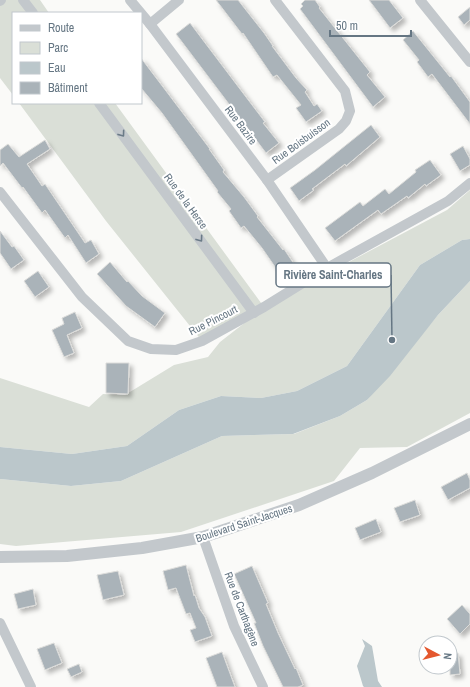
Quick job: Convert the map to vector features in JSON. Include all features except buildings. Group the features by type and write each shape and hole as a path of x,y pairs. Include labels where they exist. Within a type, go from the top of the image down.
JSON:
{"street":[{"path":"23,0 32,12"},
{"name":"Rue Bazire","path":"130,0 140,12"},
{"path":"150,24 179,0"},
{"name":"Rue Boisbuisson","path":"267,180 339,129 346,121 350,111 345,91 275,0"},
{"path":"420,0 470,62"},
{"name":"Rue Bazire","path":"142,14 267,180 327,268"},
{"name":"Rue de la Herse","path":"100,104 254,313"},
{"name":"Rue Pincourt","path":"0,192 82,298 128,341 151,349 176,350 202,341 254,313 327,268 448,201 470,183"},
{"name":"Boulevard Saint-Jacques","path":"0,557 67,556 142,548 203,537 299,505 372,472 470,424"},
{"name":"Rue de Carthagène","path":"203,537 234,626 263,687"},
{"path":"0,623 31,687"}],"green space":[{"path":"0,0 40,0 48,12 12,12 12,94 0,78"},
{"path":"20,104 116,104 264,307 447,210 470,190 470,239 462,240 420,265 347,366 297,391 261,398 221,396 179,410 127,446 72,454 0,447 0,378 89,407 103,394 125,395 174,365 208,357 220,342 261,310 202,341 106,221"},
{"path":"470,281 470,413 407,447 360,448 334,481 181,532 16,546 0,544 0,479 71,486 121,481 222,436 294,434 340,416 367,400 438,315"}],"water":[{"path":"470,239 470,281 438,315 390,376 367,400 340,416 293,434 222,436 121,481 71,486 0,479 0,447 72,454 127,446 179,410 221,396 261,398 297,391 347,366 420,265 462,240"},
{"path":"362,639 372,646 378,681 382,687 363,686 357,666 365,646"}],"place":[{"name":"Rivière Saint-Charles","path":"392,340"}]}
